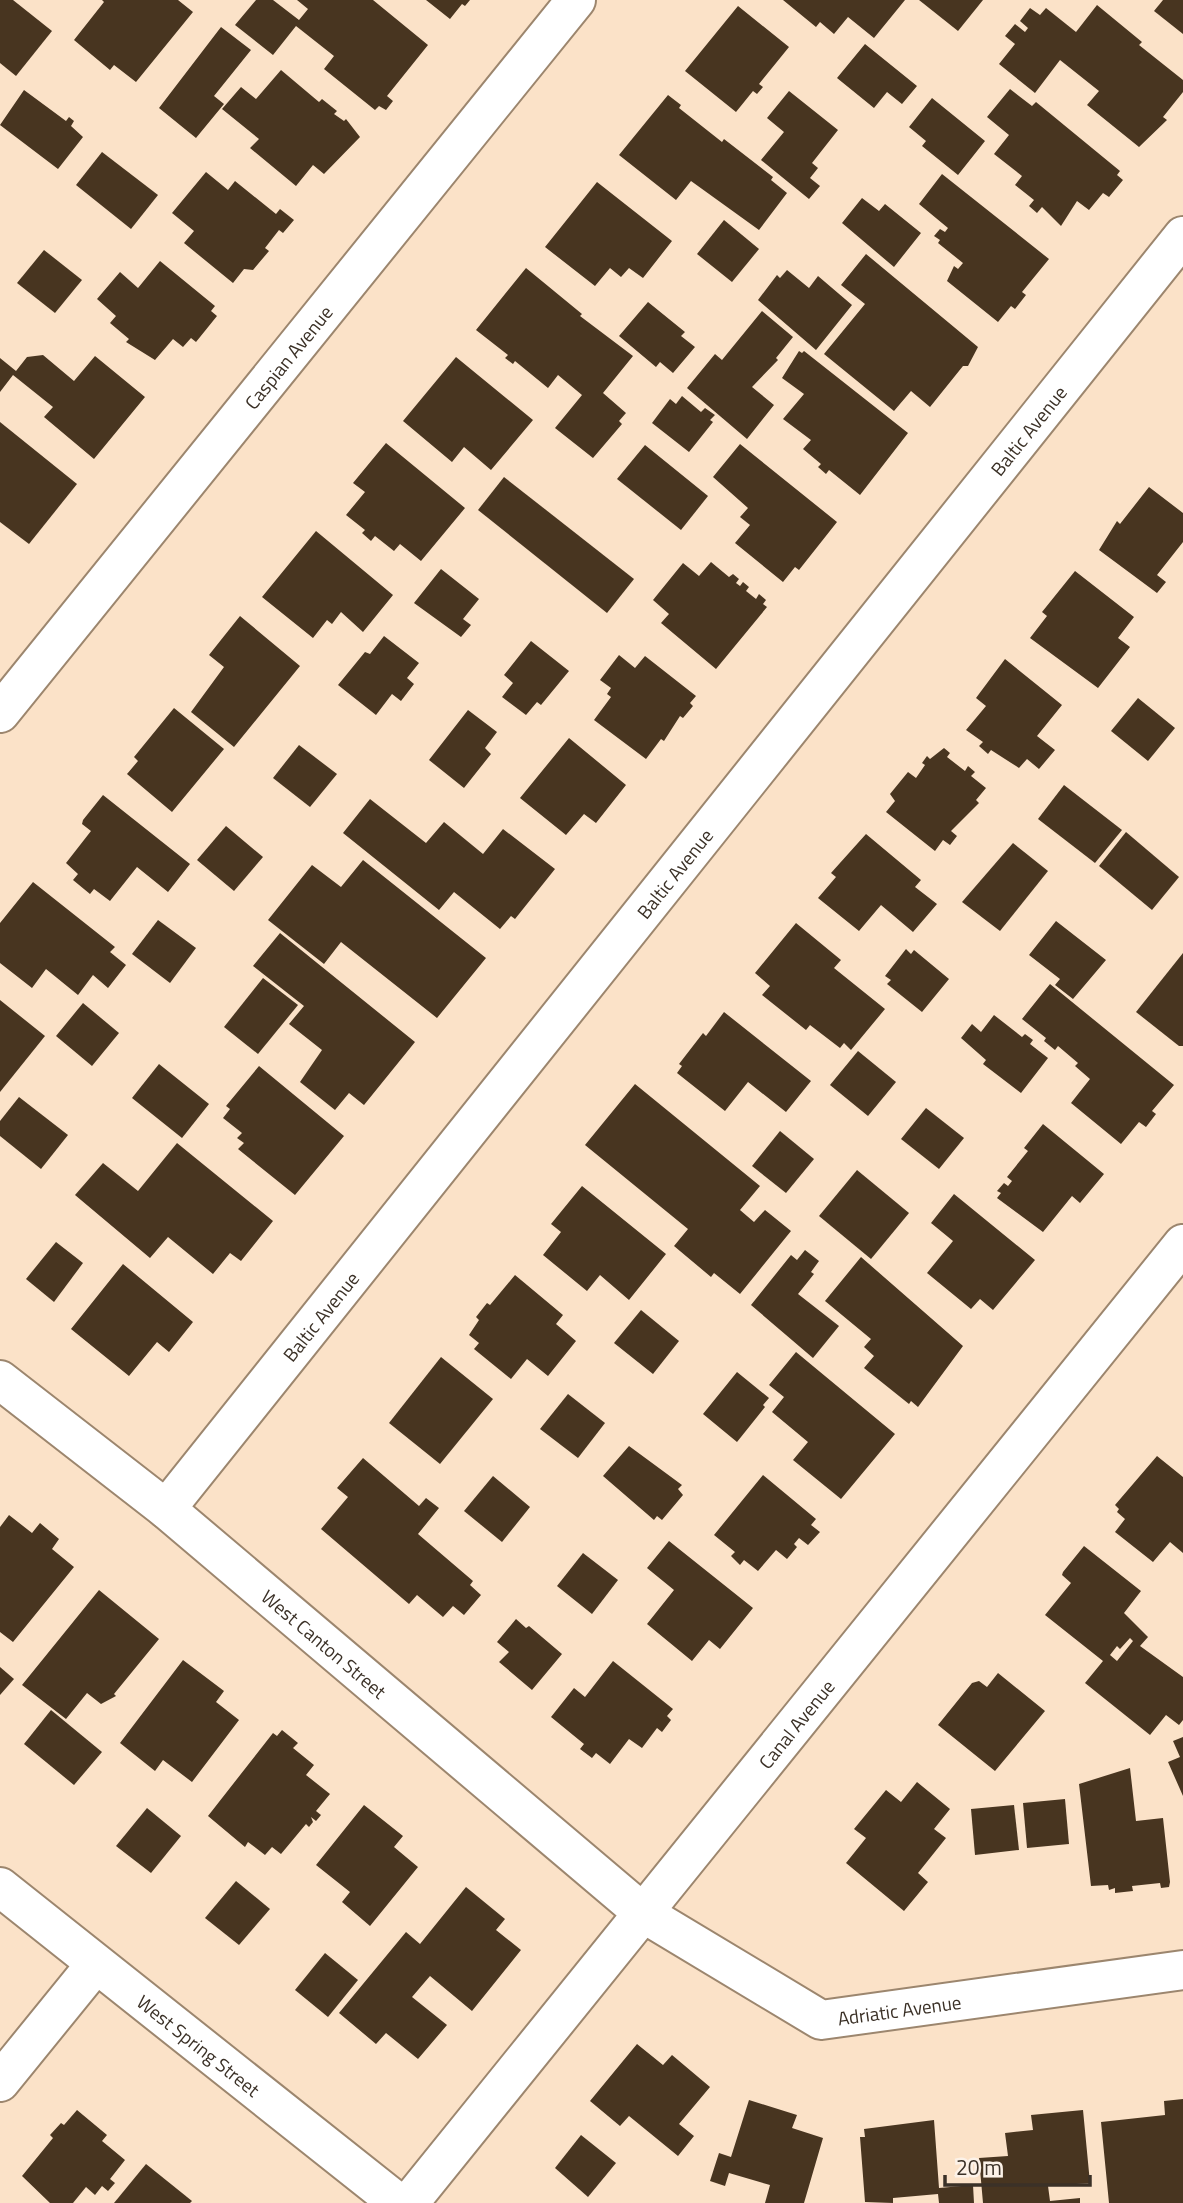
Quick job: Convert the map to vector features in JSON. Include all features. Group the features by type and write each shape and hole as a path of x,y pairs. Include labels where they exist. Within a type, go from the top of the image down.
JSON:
{"street":[{"name":"Caspian Avenue","path":"0,713 576,0"},
{"name":"Baltic Avenue","path":"166,1510 1183,236"},
{"name":"Canal Avenue","path":"410,2203 1183,1244"},
{"name":"West Canton Street","path":"0,1380 166,1510 643,1913"},
{"name":"West Spring Street","path":"0,1887 398,2203"},
{"name":"Adriatic Avenue","path":"643,1913 821,2020 1183,1970"},
{"path":"0,2082 95,1965"}],"building":[{"path":"0,0 13,0 52,31 16,76 0,63"},
{"path":"102,0 178,0 193,12 136,82 114,65 110,70 74,40 104,2"},
{"path":"256,0 273,0 299,20 308,9 297,0 373,0 428,45 387,96 393,101 386,110 379,106 375,110 324,69 334,56 296,26 273,55 235,25"},
{"path":"426,0 470,0 465,6 462,4 450,19"},
{"path":"783,0 905,0 874,38 848,17 834,34 820,22 816,27"},
{"path":"919,0 983,0 958,31"},
{"path":"1163,0 1183,0 1183,34 1154,11"},
{"path":"1097,5 1142,42 1139,45 1183,80 1183,92 1163,117 1167,120 1139,147 1087,105 1099,91 1060,60 1035,93 999,64 1015,44 1005,36 1015,24 1025,32 1028,28 1020,21 1030,8 1040,15 1046,8 1076,32"},
{"path":"738,6 789,47 759,84 763,87 757,94 753,91 736,112 685,71"},
{"path":"221,27 251,50 214,96 224,104 196,138 159,108"},
{"path":"865,44 917,86 902,104 887,92 874,108 837,78"},
{"path":"281,70 319,102 322,99 337,111 334,114 344,121 346,119 360,137 324,174 313,165 296,186 250,148 259,139 222,109 241,87 256,99"},
{"path":"1010,89 1032,106 1036,102 1120,171 1117,175 1123,180 1109,197 1103,193 1089,210 1077,201 1061,226 1042,207 1037,213 1029,206 1034,200 1015,185 1022,176 994,154 1009,135 987,117"},
{"path":"24,90 66,121 69,117 74,121 71,126 83,137 58,169 0,125"},
{"path":"789,91 838,130 812,163 818,168 810,178 820,186 809,199 761,160 784,132 767,118"},
{"path":"668,95 681,105 679,108 722,142 724,139 773,177 771,180 787,193 759,230 691,181 676,200 619,155"},
{"path":"932,98 985,141 958,175 922,146 926,141 909,127"},
{"path":"102,152 158,195 131,229 76,185"},
{"path":"206,172 228,190 235,181 276,214 280,209 294,220 283,233 279,230 265,248 269,251 253,270 244,269 233,283 184,243 194,231 172,213"},
{"path":"942,174 1049,259 1022,292 1026,295 1015,309 1011,306 998,322 947,281 954,266 958,269 963,263 938,243 940,240 934,236 940,229 945,232 948,228 919,204"},
{"path":"597,182 672,241 643,278 629,268 621,277 610,268 595,286 545,247"},
{"path":"862,198 879,211 885,204 921,233 894,267 842,223"},
{"path":"724,220 759,249 732,282 697,254"},
{"path":"44,250 82,280 55,313 17,283"},
{"path":"866,254 978,347 968,366 963,366 930,407 911,391 894,411 824,354 865,304 841,285"},
{"path":"160,261 215,306 211,311 217,316 196,342 191,338 183,347 173,339 155,360 126,342 129,339 110,323 116,316 97,299 120,272 138,288"},
{"path":"526,268 582,314 580,316 633,356 603,393 626,413 619,421 622,424 593,458 555,428 582,395 558,375 548,388 515,361 513,364 505,358 508,355 476,330"},
{"path":"787,270 809,288 818,276 852,305 816,350 758,300 777,275 780,278"},
{"path":"648,302 685,332 681,336 695,347 673,373 660,362 656,367 619,336"},
{"path":"762,311 793,337 776,358 778,360 752,387 774,405 747,439 687,388 715,354 722,360"},
{"path":"799,351 804,351 908,433 860,495 829,470 826,474 818,467 821,464 803,449 811,440 783,419 804,394 782,378"},
{"path":"43,355 74,381 95,356 145,397 94,459 44,417 53,407 13,375 0,392 0,358 16,371 27,357"},
{"path":"456,357 533,420 491,470 464,447 452,462 403,421"},
{"path":"682,396 701,412 705,408 715,415 710,420 713,422 689,452 652,423 670,399 676,404"},
{"path":"0,422 77,484 29,544 0,522"},
{"path":"386,443 465,508 421,561 400,544 394,551 375,536 371,541 362,533 365,530 346,515 365,492 353,483"},
{"path":"740,444 837,522 799,570 795,567 783,582 735,543 750,525 740,517 748,508 713,477"},
{"path":"645,445 708,496 681,530 617,479"},
{"path":"504,477 634,579 607,613 478,510"},
{"path":"1149,487 1183,513 1183,542 1157,575 1166,582 1157,593 1099,550 1117,521 1120,524"},
{"path":"316,531 393,595 363,632 341,612 332,624 327,620 313,638 262,597"},
{"path":"711,562 729,577 733,574 739,579 736,583 740,586 743,582 749,587 746,591 756,599 759,594 766,600 763,604 767,607 716,669 661,623 669,614 653,600 683,563 699,576"},
{"path":"441,569 479,599 463,619 471,625 461,637 414,603"},
{"path":"1075,571 1134,617 1118,638 1130,647 1098,688 1030,638 1047,616 1042,612"},
{"path":"240,616 300,666 234,747 191,712 224,667 209,655"},
{"path":"384,636 419,663 407,678 414,684 401,701 392,694 376,715 338,685 365,652 370,654"},
{"path":"531,641 569,671 541,705 537,702 526,715 502,697 513,683 504,675"},
{"path":"619,655 635,668 645,656 696,696 690,703 693,706 683,718 680,716 664,741 661,739 646,759 594,720 611,697 607,694 611,688 600,680"},
{"path":"1005,659 1062,705 1037,736 1055,750 1039,769 1027,759 1019,768 991,750 988,754 979,746 983,742 966,730 986,706 976,698"},
{"path":"1138,698 1175,728 1148,761 1111,731"},
{"path":"174,708 224,749 172,812 127,774 138,761 134,757"},
{"path":"468,710 497,732 485,748 491,754 464,788 429,760"},
{"path":"569,738 626,785 596,823 584,814 566,835 520,798"},
{"path":"299,745 337,774 310,807 273,778"},
{"path":"944,748 950,753 947,757 965,771 968,766 975,772 971,776 986,788 976,800 979,803 951,831 957,836 950,845 943,840 935,851 886,812 895,801 890,794 908,772 916,778 925,765 922,763 927,756 930,759"},
{"path":"1064,785 1122,830 1095,863 1038,819"},
{"path":"103,795 190,864 168,892 137,867 110,901 94,889 90,894 73,880 78,874 66,863 91,831 82,824 83,820"},
{"path":"370,799 426,843 444,822 483,854 503,829 555,869 515,919 511,916 500,929 454,892 439,910 343,833"},
{"path":"226,826 263,857 234,891 197,860"},
{"path":"1126,832 1179,877 1152,910 1099,866"},
{"path":"866,834 921,880 915,887 937,904 913,932 881,905 859,931 818,898 836,877 831,873"},
{"path":"1013,843 1048,871 1000,931 962,902"},
{"path":"363,860 486,958 437,1018 341,942 324,964 268,920 312,865 341,887"},
{"path":"33,882 115,947 110,952 126,965 108,988 93,975 78,995 46,969 32,988 0,963 0,923"},
{"path":"158,920 196,948 170,983 132,954"},
{"path":"1056,921 1106,960 1073,999 1055,985 1060,979 1029,955"},
{"path":"796,923 841,960 834,968 885,1009 851,1050 844,1043 840,1048 810,1025 806,1030 762,995 770,986 755,973"},
{"path":"280,933 415,1042 364,1105 349,1093 335,1110 300,1082 322,1050 289,1024 304,1006 253,966"},
{"path":"906,949 911,954 914,950 949,979 922,1012 887,984 891,980 885,976"},
{"path":"1183,953 1183,1046 1179,1046 1136,1012"},
{"path":"263,978 298,1005 258,1054 224,1027"},
{"path":"1050,984 1174,1085 1152,1111 1156,1114 1146,1127 1139,1122 1121,1144 1071,1103 1090,1079 1075,1066 1078,1063 1058,1046 1055,1050 1044,1041 1046,1038 1022,1019"},
{"path":"0,1000 45,1036 0,1092"},
{"path":"83,1003 119,1033 92,1066 56,1036"},
{"path":"724,1012 811,1081 786,1112 748,1082 725,1111 677,1073 682,1066 679,1064 703,1033 706,1036"},
{"path":"994,1015 1022,1037 1025,1034 1033,1040 1030,1044 1048,1058 1021,1093 983,1064 986,1060 961,1038 972,1024 981,1032"},
{"path":"858,1051 896,1082 868,1116 830,1085"},
{"path":"159,1064 209,1104 182,1138 132,1098"},
{"path":"259,1066 344,1136 295,1195 238,1149 244,1143 237,1138 242,1133 223,1118 230,1109 226,1106"},
{"path":"635,1084 760,1186 740,1210 754,1222 765,1210 791,1231 740,1294 714,1273 711,1277 674,1246 688,1229 585,1145"},
{"path":"19,1097 68,1135 41,1169 0,1136 0,1121"},
{"path":"926,1108 964,1138 939,1169 901,1139"},
{"path":"1043,1124 1104,1174 1080,1203 1072,1196 1043,1232 997,1198 1001,1193 997,1191 1004,1183 1008,1186 1012,1181 1007,1177 1028,1151 1024,1148"},
{"path":"780,1131 814,1159 786,1193 752,1166"},
{"path":"177,1143 273,1221 241,1261 230,1253 213,1274 168,1237 150,1258 75,1195 103,1163 138,1191"},
{"path":"857,1170 909,1213 871,1259 819,1216"},
{"path":"582,1186 666,1254 629,1300 600,1275 587,1291 543,1255 561,1232 551,1224"},
{"path":"954,1194 1035,1260 993,1310 980,1299 971,1309 927,1273 953,1241 931,1223"},
{"path":"56,1242 83,1263 54,1302 26,1279"},
{"path":"805,1250 819,1261 811,1272 814,1274 798,1294 839,1326 813,1358 751,1305 791,1255 797,1260"},
{"path":"861,1257 963,1346 918,1407 911,1401 909,1404 864,1368 874,1356 864,1347 871,1339 825,1301"},
{"path":"123,1264 193,1322 169,1352 157,1342 129,1376 71,1329"},
{"path":"515,1275 563,1315 556,1324 576,1341 548,1376 527,1359 511,1379 474,1349 479,1343 469,1335 479,1320 476,1317"},
{"path":"641,1310 679,1341 653,1374 614,1343"},
{"path":"796,1352 895,1434 841,1499 793,1460 808,1442 772,1412 784,1397 769,1385"},
{"path":"441,1357 493,1399 440,1464 389,1423"},
{"path":"737,1372 769,1398 737,1442 703,1414"},
{"path":"568,1394 605,1423 578,1458 540,1429"},
{"path":"629,1446 682,1485 678,1489 683,1495 662,1520 657,1516 654,1520 603,1476"},
{"path":"1157,1456 1183,1477 1183,1553 1170,1542 1153,1562 1115,1532 1125,1519 1117,1512 1119,1509 1115,1505"},
{"path":"363,1458 419,1506 426,1498 439,1508 418,1534 473,1581 470,1585 481,1595 464,1615 453,1606 443,1617 417,1595 409,1604 321,1529 348,1497 337,1488"},
{"path":"763,1475 816,1519 811,1525 820,1532 808,1545 799,1538 794,1544 797,1547 787,1559 776,1550 758,1571 744,1560 740,1565 731,1556 735,1552 714,1535"},
{"path":"493,1476 530,1507 502,1542 464,1511"},
{"path":"9,1515 32,1533 40,1523 59,1539 52,1549 74,1567 13,1642 0,1632 0,1527"},
{"path":"669,1541 753,1608 720,1649 709,1640 692,1661 647,1624 674,1590 647,1568"},
{"path":"1084,1546 1141,1591 1124,1613 1148,1637 1140,1646 1183,1677 1183,1720 1179,1725 1166,1715 1150,1735 1085,1683 1103,1661 1045,1615 1071,1583 1062,1575","holes":["1130,1638 1133,1641 1117,1661 1110,1655 1117,1646 1120,1649"]},
{"path":"583,1553 618,1580 592,1614 557,1586"},
{"path":"99,1590 159,1639 114,1694 116,1696 101,1704 87,1693 66,1719 22,1685"},
{"path":"516,1619 526,1628 529,1626 562,1654 532,1690 499,1662 509,1652 497,1642"},
{"path":"183,1660 224,1691 216,1702 239,1720 192,1782 163,1760 155,1771 120,1743"},
{"path":"613,1661 673,1709 667,1716 671,1720 662,1732 657,1728 642,1748 629,1739 610,1764 596,1753 592,1758 580,1749 584,1744 551,1717 574,1688 585,1697"},
{"path":"0,1667 14,1679 0,1695"},
{"path":"998,1673 1045,1711 995,1771 938,1725 972,1683 979,1681 987,1687"},
{"path":"51,1710 102,1752 74,1785 24,1744"},
{"path":"282,1730 298,1743 293,1748 314,1765 306,1775 330,1794 316,1811 321,1815 316,1821 311,1817 313,1822 309,1827 306,1824 281,1854 272,1847 265,1855 248,1842 245,1847 208,1816 273,1733 277,1736"},
{"path":"1183,1737 1183,1796 1168,1762 1180,1757 1173,1741"},
{"path":"1130,1768 1136,1821 1163,1818 1170,1882 1169,1887 1161,1888 1160,1883 1132,1886 1133,1891 1115,1893 1115,1888 1109,1890 1108,1885 1091,1886 1079,1784"},
{"path":"917,1782 950,1809 934,1829 946,1838 918,1873 928,1882 904,1911 846,1863 866,1838 854,1829 886,1790 901,1802"},
{"path":"1065,1799 1069,1844 1027,1848 1023,1803"},
{"path":"364,1805 403,1836 394,1847 418,1867 370,1926 342,1902 350,1892 316,1865"},
{"path":"1014,1805 1019,1850 975,1855 971,1809"},
{"path":"147,1808 181,1836 151,1873 116,1846"},
{"path":"236,1881 270,1909 239,1945 205,1918"},
{"path":"466,1887 505,1919 496,1930 521,1950 472,2011 430,1976 412,1997 447,2025 418,2059 386,2033 376,2044 339,2013 406,1932 420,1944"},
{"path":"325,1953 358,1980 328,2017 295,1990"},
{"path":"637,2044 663,2065 672,2055 710,2087 679,2124 694,2136 678,2156 629,2116 620,2126 590,2101"},
{"path":"1183,2099 1183,2203 1109,2203 1101,2122 1165,2115 1164,2101"},
{"path":"749,2100 797,2115 792,2128 823,2138 804,2203 765,2203 770,2185 729,2173 725,2186 710,2181 719,2153 731,2157"},
{"path":"77,2110 107,2135 102,2141 125,2160 110,2179 115,2183 108,2191 102,2186 95,2195 86,2187 73,2203 50,2203 22,2176 53,2138 50,2135 61,2123 64,2125"},
{"path":"1083,2110 1090,2183 1048,2186 1050,2201 1080,2198 1080,2203 983,2203 979,2158 1008,2156 1005,2133 1033,2130 1031,2115"},
{"path":"934,2120 939,2188 973,2185 974,2203 939,2203 938,2194 893,2198 893,2203 865,2202 860,2137 865,2137 864,2129"},
{"path":"581,2135 616,2163 588,2197 555,2168"},
{"path":"146,2164 192,2201 114,2203"}]}
